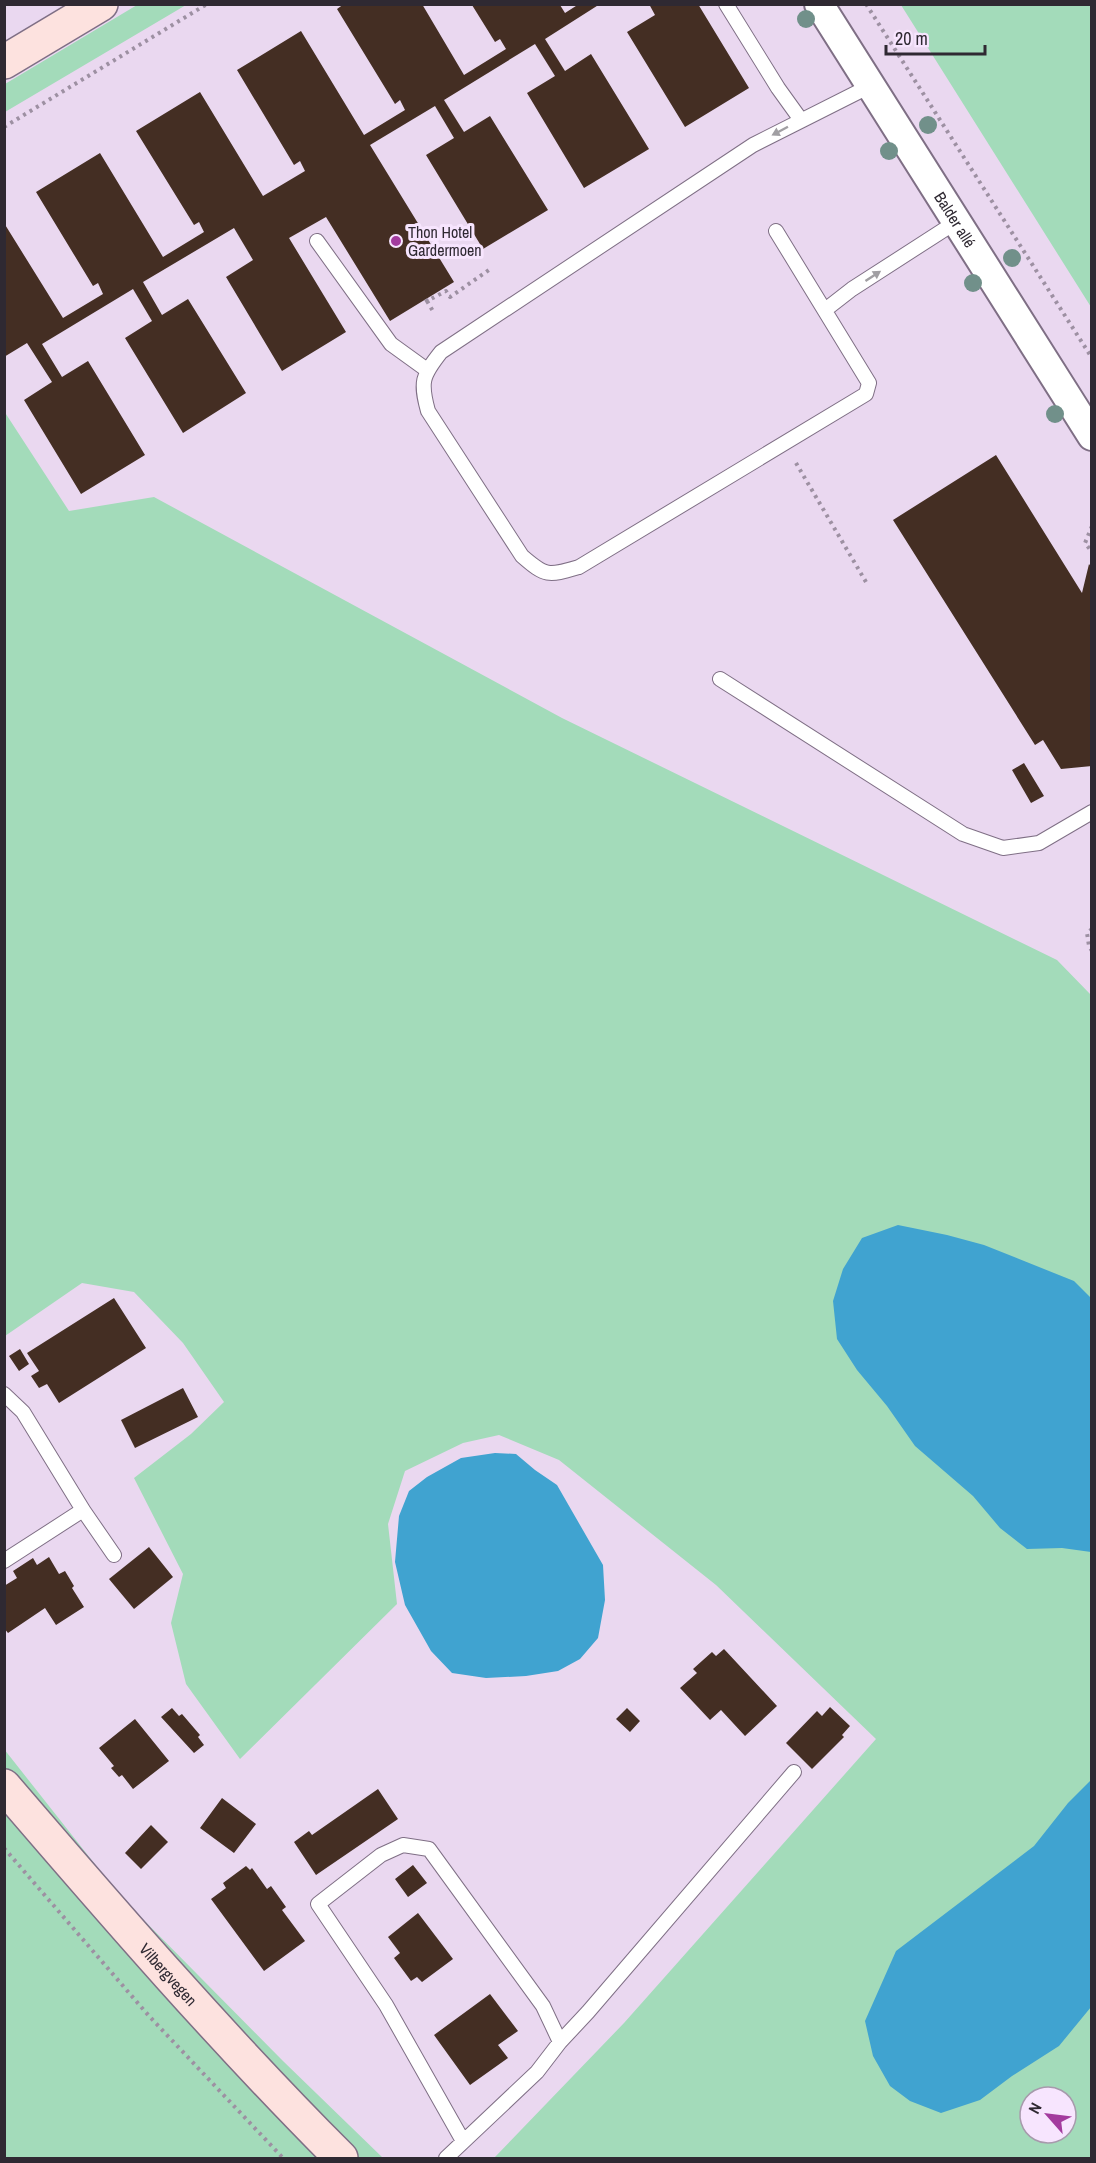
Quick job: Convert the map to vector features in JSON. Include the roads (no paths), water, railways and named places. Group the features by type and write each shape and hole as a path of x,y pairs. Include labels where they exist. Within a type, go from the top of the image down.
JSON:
{"main road":[{"path":"4,62 101,4"},
{"name":"Vilbergvegen","path":"4,1786 215,2027 341,2158"}],"street":[{"name":"Balder allé","path":"819,4 1092,436"}],"lane":[{"path":"726,4 778,88 801,120"},
{"path":"776,231 869,383 866,394 579,567 558,573 540,572 522,556 428,411 422,390 427,370 441,352 753,145 870,86"},
{"path":"825,310 956,222"},
{"path":"317,241 391,344 427,370"},
{"path":"720,679 963,834 1003,848 1032,842 1040,843 1092,812"},
{"path":"4,1394 23,1412 114,1555"},
{"path":"4,1560 84,1510"},
{"path":"446,2158 537,2072 560,2042 794,1772"},
{"path":"463,2141 386,2006 318,1904 381,1855 404,1845 429,1849 543,2006 560,2042"}],"water":[{"path":"898,1225 984,1245 1074,1281 1091,1298 1091,1552 1062,1548 1027,1549 1000,1528 973,1496 915,1446 887,1406 857,1370 837,1339 833,1301 843,1269 862,1238"},
{"path":"495,1453 516,1454 557,1485 603,1565 605,1600 598,1638 580,1659 558,1671 526,1676 486,1678 452,1673 431,1651 405,1605 395,1562 399,1516 409,1491 427,1477 461,1458"},
{"path":"1091,1780 1091,2007 1059,2046 980,2100 941,2113 910,2101 890,2086 873,2056 865,2021 896,1951 1034,1846 1068,1803"}],"place":[{"name":"Thon Hotel Gardermoen","path":"396,241"}]}
